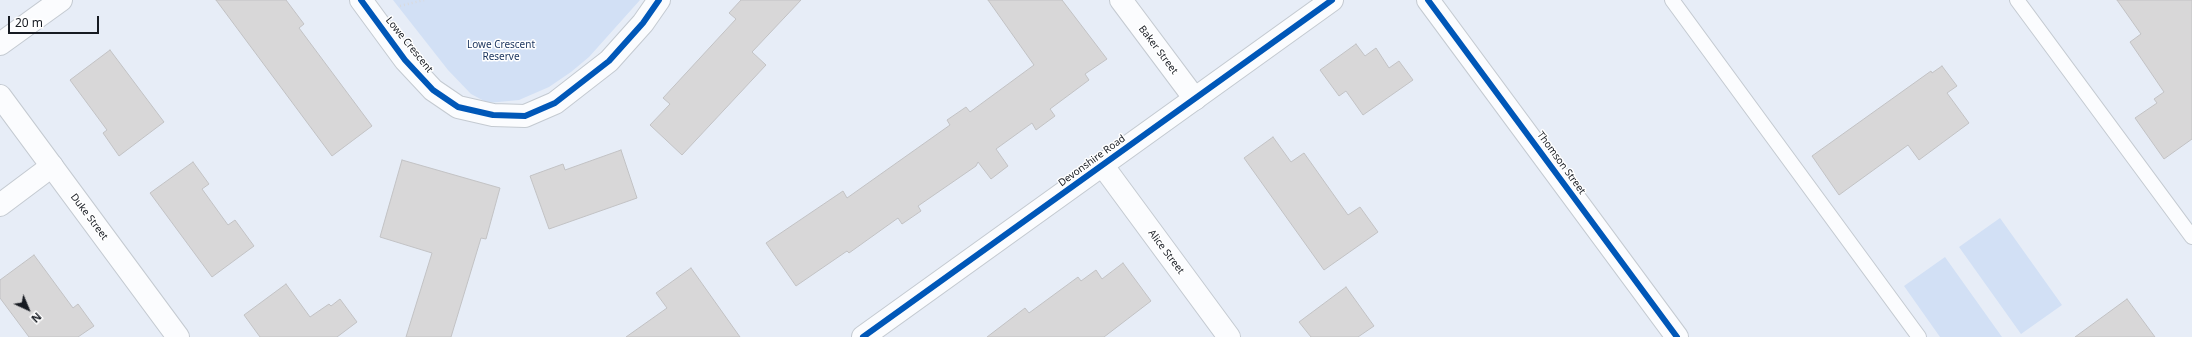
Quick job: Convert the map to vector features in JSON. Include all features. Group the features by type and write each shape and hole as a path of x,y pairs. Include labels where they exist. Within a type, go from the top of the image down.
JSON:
{"street":[{"path":"0,44 61,0"},
{"name":"Lowe Crescent","path":"361,0 405,60 433,90 458,107 493,115 525,116 555,103 608,61 643,24 659,0"},
{"name":"Baker Street","path":"1121,0 1195,99"},
{"name":"Devonshire Road","path":"863,337 1332,0"},
{"name":"Thomson Street","path":"1428,0 1677,337"},
{"name":"Duke Street","path":"0,96 178,337"},
{"path":"0,205 52,166"},
{"name":"Alice Street","path":"1103,166 1229,337"}],"lane":[{"path":"1672,0 1919,337"},
{"path":"2017,0 2192,237"}],"green space":[{"name":"Lowe Crescent Reserve","path":"393,0 640,0 589,57 549,87 519,100 488,103 471,94 448,70"},
{"path":"2000,218 2062,305 2021,334 1959,247"},
{"path":"1945,257 2002,337 1940,337 1904,286"}],"building":[{"path":"216,0 286,0 304,24 299,28 372,126 332,156"},
{"path":"741,0 801,0 752,52 766,65 682,155 650,125 670,104 663,98 736,19 729,13"},
{"path":"988,0 1062,0 1107,59 1085,74 1089,80 1050,109 1055,116 1036,130 1032,123 996,149 1008,166 991,179 978,162 976,166 918,206 921,211 902,224 898,218 849,253 847,251 796,286 766,243 843,191 847,198 950,125 947,120 966,107 970,112 1034,65"},
{"path":"2117,0 2192,0 2192,139 2164,159 2135,118 2157,103 2154,99 2164,92 2130,42 2141,34"},
{"path":"1356,44 1365,56 1376,48 1389,68 1399,61 1413,80 1363,115 1346,91 1339,96 1320,70"},
{"path":"110,50 164,122 119,156 103,133 107,130 70,80"},
{"path":"1942,66 1957,86 1947,93 1969,123 1919,160 1908,145 1839,195 1812,156 1931,71 1932,73"},
{"path":"1273,137 1291,162 1304,153 1348,215 1360,207 1378,232 1324,270 1244,158"},
{"path":"621,150 637,198 549,229 530,176 563,164 565,170"},
{"path":"402,160 500,188 486,239 481,238 451,337 406,337 432,253 380,237"},
{"path":"193,162 209,184 202,189 228,225 235,220 254,246 212,277 150,193"},
{"path":"34,255 73,308 78,304 94,326 78,337 29,337 0,298 0,280"},
{"path":"1123,263 1151,301 1104,337 987,337 1025,308 1029,313 1078,277 1081,281 1096,270 1102,279"},
{"path":"691,268 740,337 626,337 667,308 656,293"},
{"path":"286,284 310,317 329,304 331,306 340,299 357,322 337,337 260,337 244,315"},
{"path":"1346,287 1374,326 1358,337 1311,337 1299,322"},
{"path":"2127,299 2155,337 2075,337"}],"cycle path":[{"path":"361,0 405,60 433,90 458,107 493,115 525,116 555,103 609,61 643,23 659,0"},
{"path":"863,337 1332,0"},
{"path":"1428,0 1677,337"}]}
